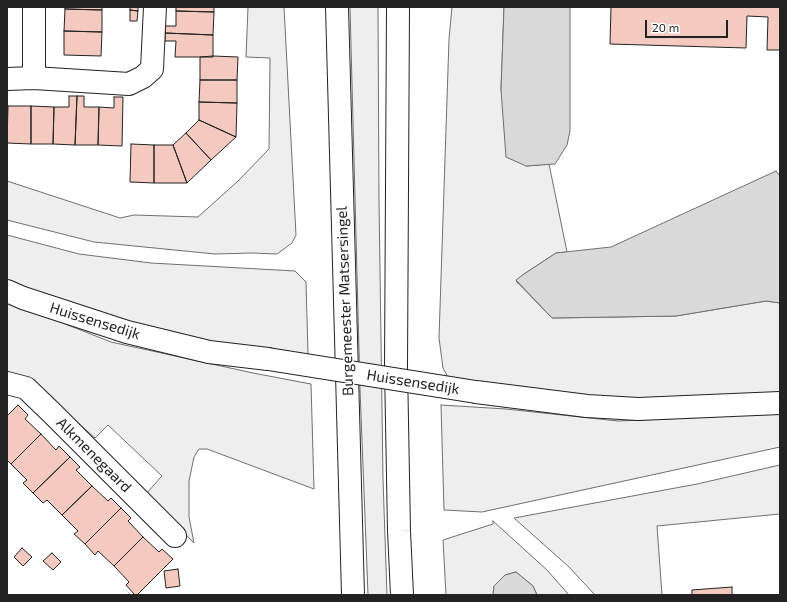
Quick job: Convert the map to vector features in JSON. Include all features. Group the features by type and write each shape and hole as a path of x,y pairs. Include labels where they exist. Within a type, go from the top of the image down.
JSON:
{"street":[{"path":"34,7 34,78"},
{"path":"7,79 34,78 129,84 143,77 152,68 155,7"},
{"name":"Burgemeester Matsersingel","path":"337,7 353,595"},
{"path":"398,7 396,367 399,531 402,595"},
{"name":"Huissensedijk","path":"7,291 23,298 127,332 209,352 268,359 476,392 587,406 638,409 780,403"},
{"name":"Alkmenegaard","path":"7,383 26,388 52,412 175,536"}],"shaded area":[{"path":"248,7 284,7 296,235 292,243 277,254 215,254 94,242 7,220 7,181 120,218 134,215 198,217 238,181 269,149 270,58 246,57"},
{"path":"350,7 378,7 383,479 387,595 368,595 360,389"},
{"path":"452,7 504,7 501,90 526,166 549,164 567,252 556,253 516,281 552,318 676,316 766,301 780,303 780,392 611,401 450,381 443,368 439,338 449,39"},
{"path":"504,7 570,7 570,131 567,145 555,164 526,166 506,157 501,90"},
{"path":"776,171 780,176 780,303 766,301 676,316 552,318 516,280 556,253 611,247"},
{"path":"7,235 79,254 151,263 295,271 306,282 308,354 258,349 183,337 84,313 7,282"},
{"path":"7,301 111,342 311,384 314,489 207,449 199,449 194,457 189,481 189,517 194,543 146,494 162,476 108,425 95,438 61,408 7,375"},
{"path":"441,405 506,409 618,421 712,417 780,412 780,447 482,512 444,510"},
{"path":"780,465 780,514 657,526 662,595 595,595 569,567 514,518 697,484"},
{"path":"493,521 547,570 569,595 537,595 533,586 516,572 505,575 494,586 493,595 446,595 443,540 493,524"},
{"path":"516,572 533,586 537,595 493,595 494,586 505,575"}],"building":[{"path":"65,7 102,7 102,10 65,9"},
{"path":"130,7 138,7 138,11 130,10"},
{"path":"176,7 214,7 214,12 176,11"},
{"path":"611,7 780,7 780,50 767,50 768,17 747,16 746,48 610,44"},
{"path":"65,9 102,10 102,32 64,31"},
{"path":"130,10 138,11 137,21 130,21"},
{"path":"176,11 214,12 213,35 165,33 165,26 176,26"},
{"path":"64,31 102,32 101,56 64,55"},
{"path":"165,33 213,35 213,57 175,57 176,41 165,41"},
{"path":"200,57 238,57 237,80 200,80"},
{"path":"200,80 237,80 237,103 199,102"},
{"path":"69,96 77,96 75,145 53,144 54,107 69,107"},
{"path":"77,96 84,96 84,107 99,107 98,145 75,145"},
{"path":"114,97 123,97 122,146 98,145 99,107 114,108"},
{"path":"199,102 237,103 236,137 199,120"},
{"path":"8,106 31,106 31,144 7,143"},
{"path":"31,106 54,107 53,144 31,144"},
{"path":"199,120 236,137 211,160 186,133"},
{"path":"186,133 211,160 187,183 173,145"},
{"path":"131,144 154,145 154,183 130,182"},
{"path":"154,145 173,145 187,183 154,183"},
{"path":"18,405 28,415 25,419 41,434 11,464 7,460 7,416"},
{"path":"41,434 56,450 59,446 70,457 33,493 23,483 27,480 11,464"},
{"path":"70,457 80,467 76,470 92,486 62,515 47,500 43,503 33,493"},
{"path":"92,486 108,501 111,498 121,508 85,544 74,534 78,531 62,515"},
{"path":"121,508 131,518 128,521 143,537 114,566 98,551 95,555 85,544"},
{"path":"143,537 159,552 162,549 173,559 137,595 135,595 126,585 129,582 114,566"},
{"path":"22,548 32,557 23,566 14,557"},
{"path":"52,553 61,562 53,570 43,561"},
{"path":"178,569 180,586 166,588 164,571"},
{"path":"732,587 732,595 692,595 692,590"}]}
